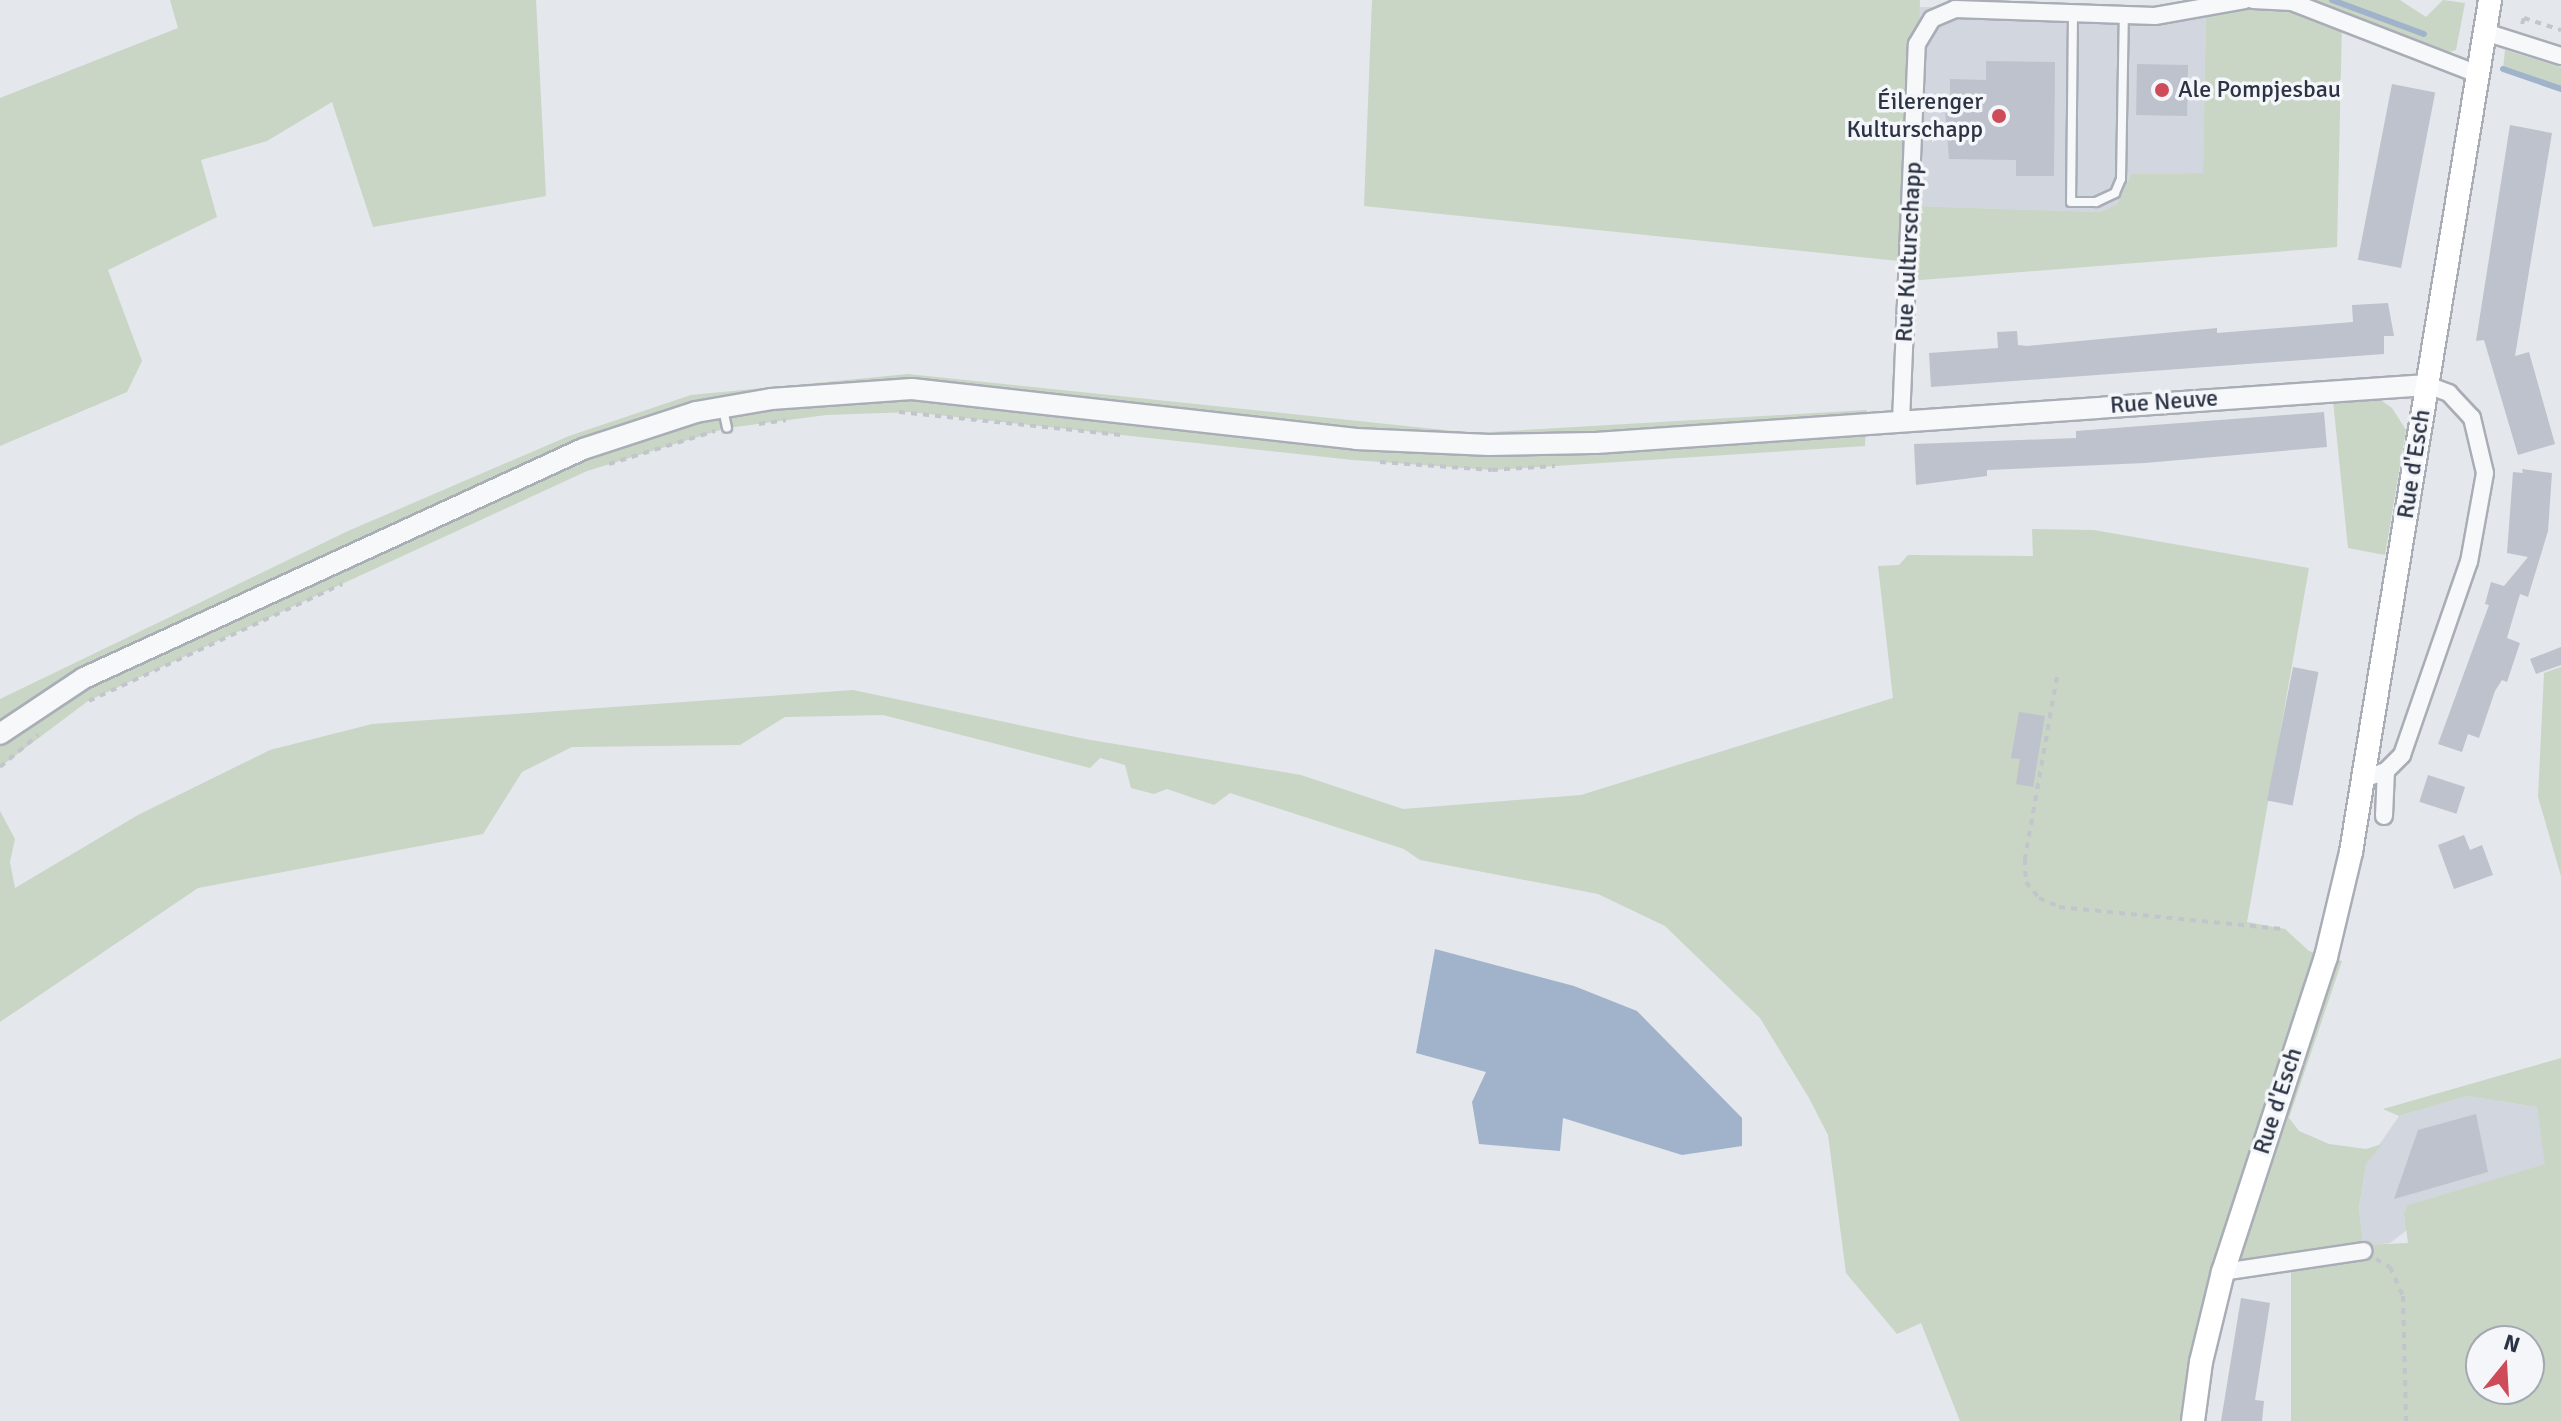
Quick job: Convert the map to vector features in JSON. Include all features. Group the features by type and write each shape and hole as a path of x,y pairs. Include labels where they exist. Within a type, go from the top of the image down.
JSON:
{"main road":[{"name":"Rue d'Esch","path":"2193,1421 2201,1362 2223,1272 2326,957 2361,780 2490,0"}],"street":[{"name":"Rue Kulturschapp","path":"1901,421 1917,44 1932,19 1955,9 2155,16 2245,0"},
{"path":"2253,0 2292,2 2478,74"},
{"path":"2485,32 2561,56"},
{"name":"Rue Neuve","path":"0,734 84,678 583,449 638,428 725,418 828,392 912,389 1356,439 1489,445 1596,443 2427,385"},
{"name":"Rue d'Esch","path":"2386,771 2402,755 2469,562 2485,473 2472,418 2449,393 2427,385"},
{"path":"2361,780 2386,771 2384,816"},
{"path":"2223,1272 2363,1251"}],"lane":[{"path":"2073,14 2071,202 2096,202 2115,193 2121,179 2124,15"}],"path":[{"path":"896,412 1132,436"},
{"path":"601,466 725,418 798,419"},
{"path":"1369,462 1492,470 1570,465"},
{"path":"75,710 345,583"},
{"path":"2057,677 2025,859 2026,882 2039,898 2059,907 2285,929"},
{"path":"0,767 48,726"},
{"path":"2363,1251 2390,1267 2403,1296 2406,1421"}],"shaded area":[{"path":"1918,7 2206,8 2203,173 2131,174 2117,204 2100,212 1912,206"},
{"path":"2467,1096 2537,1107 2546,1164 2422,1201 2404,1213 2407,1230 2390,1243 2363,1246 2359,1207 2366,1164 2399,1116"}],"green space":[{"path":"170,0 536,0 546,196 373,227 332,102 267,141 201,160 217,217 108,270 142,361 127,392 0,446 0,98 178,28"},
{"path":"1372,0 1920,0 1913,206 2100,212 2117,204 2131,174 2203,173 2206,9 2189,11 2183,0 2400,0 2426,17 2443,0 2465,3 2456,50 2433,56 2342,22 2337,247 1908,281 1909,262 1364,206"},
{"path":"2505,50 2561,67 2561,89 2503,69"},
{"path":"908,374 1473,433 1867,410 1865,446 1492,470 1353,460 910,412 826,415 727,428 587,471 88,701 0,767 0,699 348,531 569,436 691,395"},
{"path":"2375,396 2392,408 2406,430 2385,555 2348,548 2333,400"},
{"path":"2032,529 2094,530 2309,568 2247,922 2285,929 2309,951 2342,961 2289,1118 2299,1131 2329,1144 2366,1149 2382,1144 2366,1164 2359,1207 2363,1245 2408,1243 2404,1213 2408,1205 2545,1164 2537,1107 2467,1096 2399,1116 2383,1109 2561,1058 2561,1421 2291,1421 2291,1263 2223,1272 2193,1421 1960,1421 1921,1323 1897,1334 1846,1273 1828,1135 1809,1098 1760,1018 1665,926 1598,894 1420,860 1404,849 1230,793 1214,805 1167,789 1154,794 1131,788 1125,765 1100,758 1090,768 883,715 785,717 740,745 572,747 522,772 483,834 198,888 0,1022 0,811 15,839 10,862 15,888 138,815 270,750 372,724 853,690 1085,739 1301,775 1403,809 1581,795 1893,698 1878,566 1899,565 1908,555 2033,556"},
{"path":"2561,667 2561,876 2538,797 2544,673"}],"water":[{"path":"1435,949 1574,986 1637,1011 1742,1118 1742,1146 1682,1155 1563,1118 1560,1151 1479,1144 1472,1102 1486,1072 1416,1053"}],"building":[{"name":"Éilerenger Kulturschapp","path":"1986,61 2055,62 2054,176 2016,176 2016,160 1949,159 1944,97 1950,98 1950,79 1986,80"},
{"name":"Ale Pompjesbau","path":"2137,64 2188,65 2187,116 2136,115"},
{"path":"2392,84 2435,92 2401,268 2358,260"},
{"path":"2510,125 2552,133 2515,356 2529,352 2555,444 2518,455 2484,340 2476,341"},
{"path":"2388,303 2394,336 2384,336 2384,354 1931,387 1929,353 1998,348 1997,332 2017,331 2018,345 2027,346 2217,328 2217,333 2353,322 2352,305"},
{"path":"2324,412 2327,447 2145,463 1987,470 1987,476 1916,485 1914,444 2076,438 2076,431"},
{"path":"2522,469 2552,473 2548,531 2528,597 2520,594 2507,638 2520,643 2507,682 2502,680 2495,691 2479,738 2468,734 2462,752 2438,744 2489,605 2485,604 2491,582 2504,586 2528,557 2507,553 2513,472 2523,473"},
{"path":"2561,647 2561,665 2536,674 2530,659"},
{"path":"2293,667 2319,672 2293,805 2267,801"},
{"path":"2019,712 2045,716 2033,787 2016,784 2020,759 2011,758"},
{"path":"2428,775 2465,787 2456,814 2419,802"},
{"path":"2464,835 2470,850 2482,845 2493,875 2454,889 2438,845"},
{"path":"2476,1114 2488,1172 2394,1199 2418,1130"},
{"path":"2241,1298 2270,1303 2255,1400 2264,1401 2262,1421 2221,1421"}],"waterway":[{"path":"2332,0 2424,34"},
{"path":"2503,69 2561,89"}],"place":[{"name":"Ale Pompjesbau","path":"2162,90"},
{"name":"Éilerenger Kulturschapp","path":"1999,116"}]}
